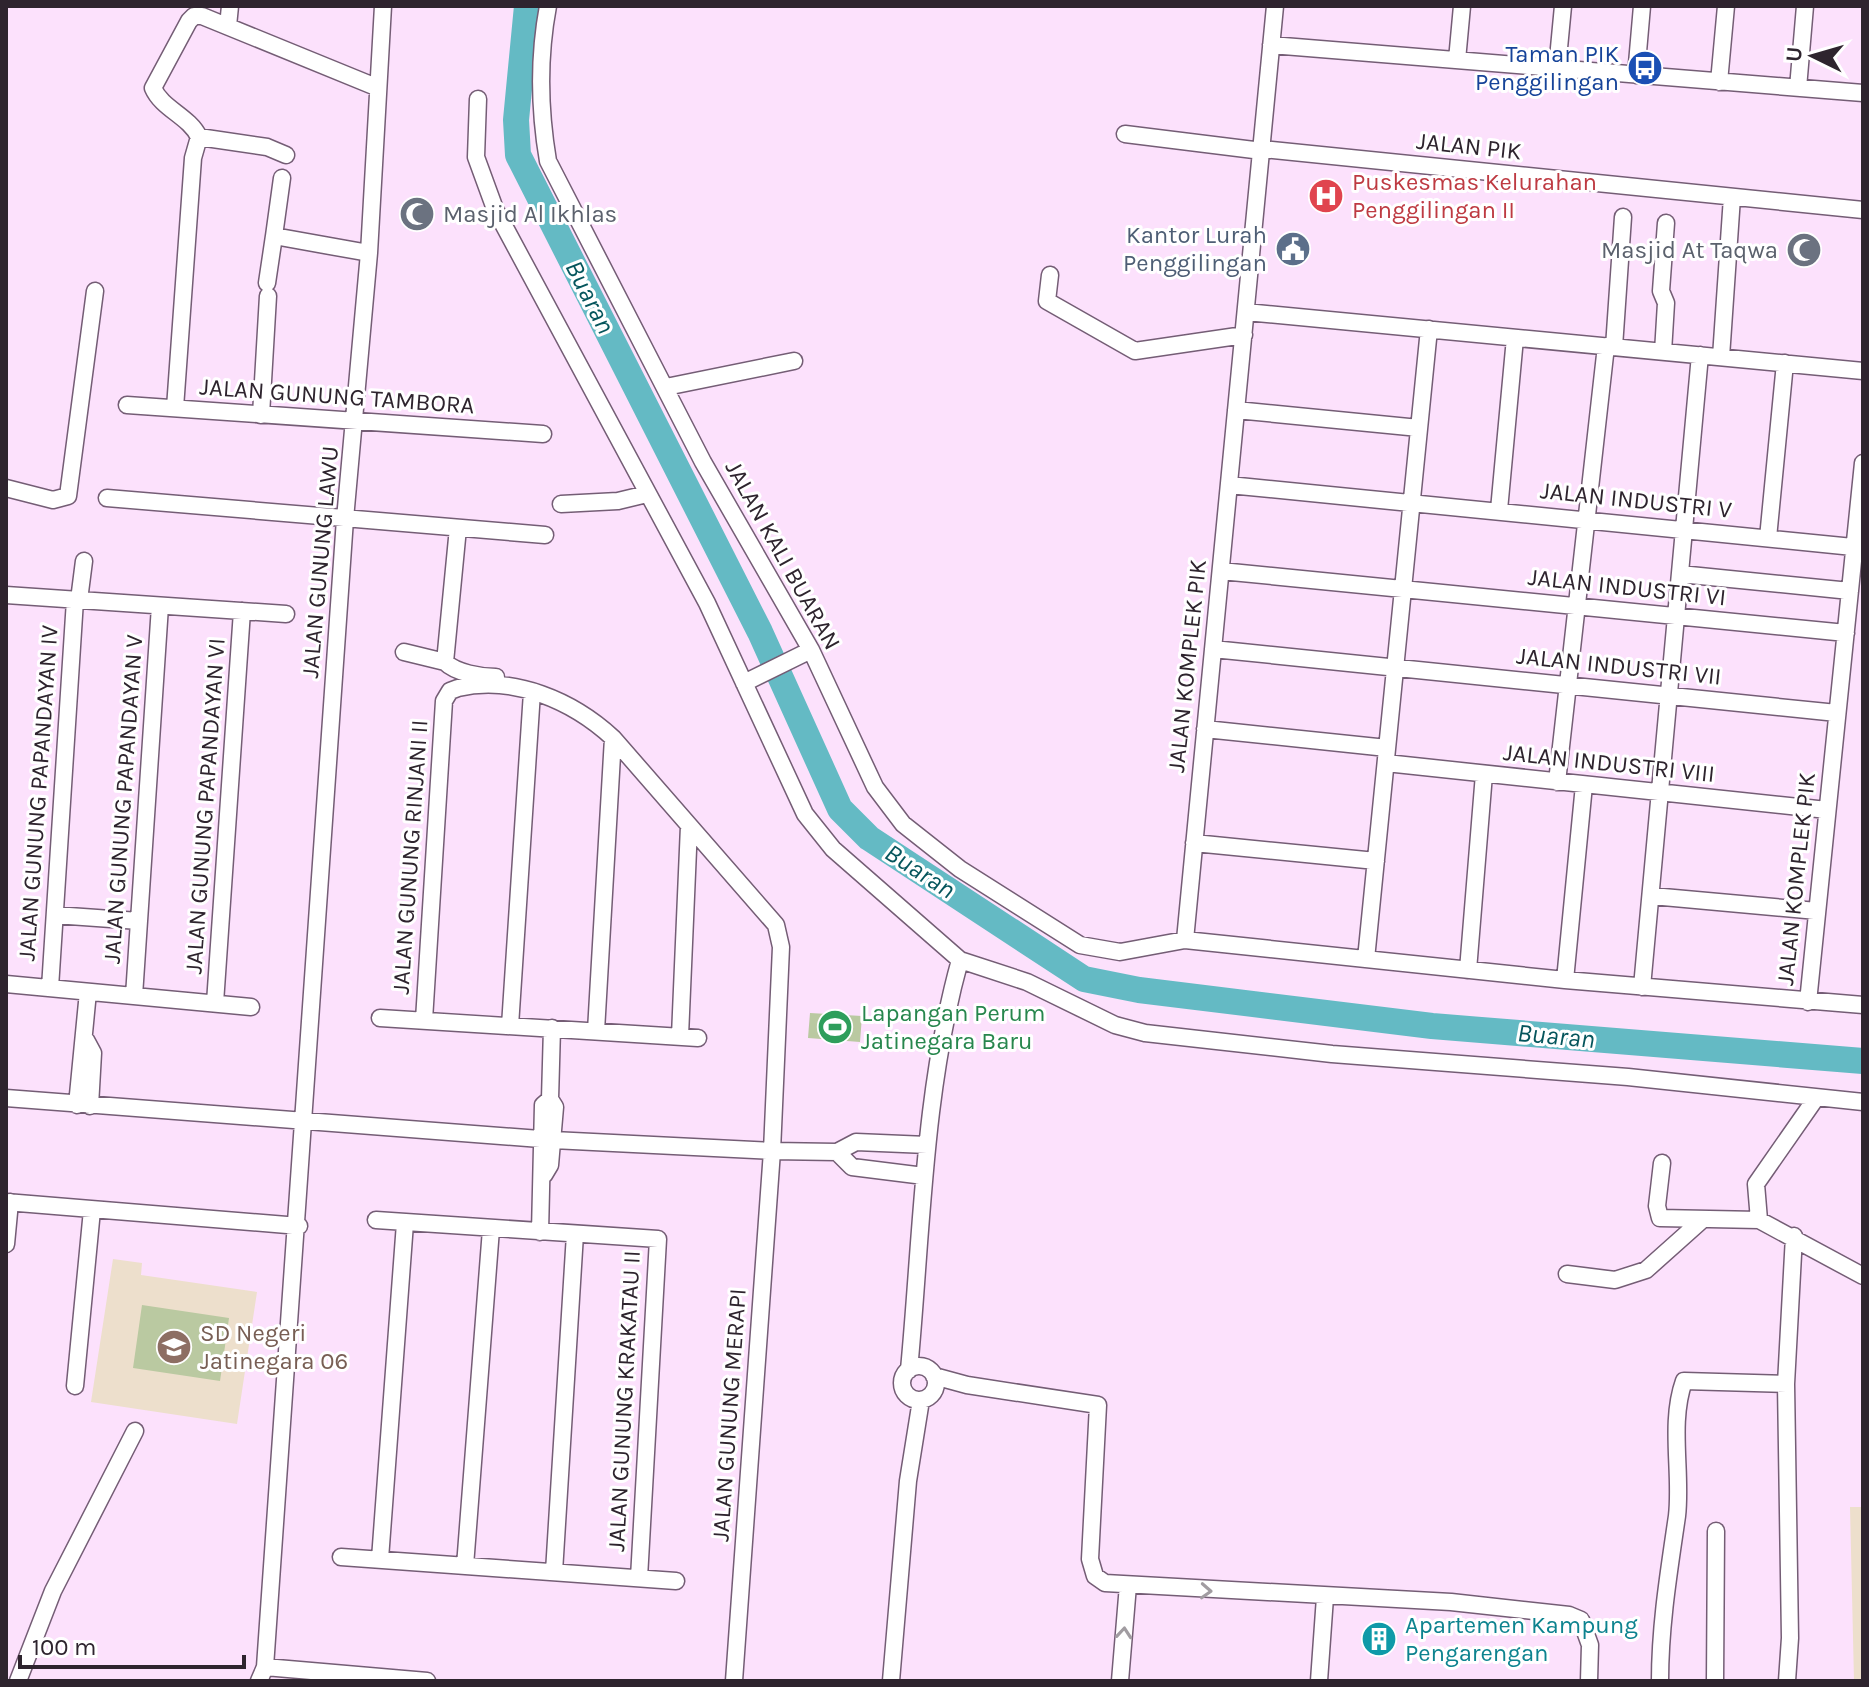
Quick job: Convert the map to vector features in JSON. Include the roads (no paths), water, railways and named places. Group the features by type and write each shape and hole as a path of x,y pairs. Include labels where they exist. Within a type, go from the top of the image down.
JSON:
{"street":[{"path":"228,26 230,6"},
{"name":"JALAN GUNUNG LAWU","path":"262,1674 299,1226 345,519 369,253 376,87 383,6"},
{"name":"JALAN KALI BUARAN","path":"548,6 542,42 540,113 548,161 875,787 903,824 960,869 1080,945 1120,952 1185,940"},
{"name":"JALAN KOMPLEK PIK","path":"1275,6 1185,940 1808,1002 1850,591 1859,548 1863,463"},
{"path":"1457,60 1462,6"},
{"path":"1557,69 1563,6"},
{"path":"1636,75 1642,6"},
{"path":"1719,82 1726,6"},
{"path":"1798,88 1805,6"},
{"path":"175,408 193,158 199,137 193,125 156,96 154,81 194,16 228,26 376,87"},
{"path":"1271,45 1863,93"},
{"path":"478,99 476,157 490,197 748,681 805,814 833,849 960,960 1027,982 1115,1025 1145,1033 1252,1042 1332,1054 1628,1077 1863,1102"},
{"name":"JALAN PIK","path":"1125,134 1863,210"},
{"path":"199,137 267,147 286,155"},
{"path":"261,415 268,289 282,178"},
{"path":"1721,357 1732,197"},
{"path":"1557,782 1623,217"},
{"path":"1663,352 1666,303 1661,291 1666,223"},
{"path":"274,236 369,253"},
{"path":"1050,275 1047,301 1135,351 1244,335"},
{"path":"6,488 53,500 68,496 95,291"},
{"path":"1246,312 1863,371"},
{"path":"1366,959 1429,329"},
{"path":"1499,510 1515,338"},
{"path":"1642,987 1700,355"},
{"path":"666,387 794,361"},
{"path":"1768,538 1785,363"},
{"name":"JALAN GUNUNG TAMBORA","path":"127,405 543,434"},
{"path":"1236,410 1419,428"},
{"name":"JALAN INDUSTRI V","path":"1229,485 1859,548"},
{"path":"561,504 618,501 647,494"},
{"path":"107,498 545,535"},
{"path":"445,662 458,528"},
{"name":"JALAN GUNUNG PAPANDAYAN IV","path":"50,988 77,600 84,561"},
{"name":"JALAN INDUSTRI VI","path":"1221,571 1846,633"},
{"path":"1680,574 1850,591"},
{"path":"6,595 286,614"},
{"name":"JALAN GUNUNG PAPANDAYAN V","path":"134,996 160,606"},
{"name":"JALAN GUNUNG PAPANDAYAN VI","path":"215,1003 242,611"},
{"name":"JALAN INDUSTRI VII","path":"1213,649 1837,713"},
{"path":"404,652 445,662 450,667 480,676 518,678"},
{"path":"748,681 806,652"},
{"name":"JALAN GUNUNG RINJANI II","path":"380,1018 424,1020 444,701 450,691 467,686 532,692"},
{"path":"510,1026 532,692 561,701 589,716 613,738 689,826 680,1036"},
{"name":"JALAN INDUSTRI VIII","path":"1205,729 1484,774 1827,810"},
{"path":"596,1031 613,738"},
{"path":"1468,970 1484,774"},
{"path":"1565,980 1584,785"},
{"name":"JALAN GUNUNG MERAPI","path":"689,826 776,925 781,947 772,1151 734,1681"},
{"path":"1194,843 1376,861"},
{"path":"1652,896 1817,911"},
{"path":"55,915 139,921"},
{"path":"891,1681 912,1441 919,1397 936,1385 922,1371 914,1324 927,1145 945,1014 960,960"},
{"path":"6,984 251,1007"},
{"path":"83,1105 93,1053 86,1040 88,992"},
{"path":"1808,1002 1863,1005"},
{"path":"424,1020 698,1038"},
{"path":"540,1232 544,1175 550,1165 547,1139 555,1107 550,1099 552,1028"},
{"path":"6,1098 547,1139 772,1151 837,1152 856,1142 927,1145"},
{"path":"1759,1220 1756,1184 1816,1098"},
{"path":"837,1152 852,1167 924,1176"},
{"path":"1662,1163 1657,1206 1660,1218 1759,1220 1794,1236 1863,1276"},
{"path":"6,1244 8,1202 299,1226"},
{"path":"75,1386 92,1210"},
{"name":"JALAN GUNUNG KRAKATAU II","path":"376,1220 658,1239 639,1578"},
{"path":"1567,1274 1615,1280 1646,1270 1702,1220"},
{"path":"380,1559 405,1223"},
{"path":"465,1566 491,1229"},
{"path":"554,1572 575,1234"},
{"path":"1787,1681 1790,1638 1786,1384 1794,1236"},
{"path":"919,1397 902,1381 922,1371 967,1385 1098,1405 1091,1569 1105,1583 1451,1602 1569,1615 1581,1620 1588,1635 1589,1681"},
{"path":"1660,1681 1668,1558 1677,1515 1678,1419 1684,1381 1786,1384"},
{"path":"919,1397 967,1385"},
{"path":"18,1681 53,1591 135,1431"},
{"path":"1715,1681 1716,1531"},
{"name":"JALAN GUNUNG KRAKATAU II","path":"341,1557 676,1581"},
{"path":"1120,1681 1128,1585"},
{"path":"1319,1681 1325,1597"},
{"path":"262,1674 427,1681"}],"waterway":[{"name":"Buaran","path":"527,6 516,120 518,155 760,632 840,809 869,838 1084,979 1139,990 1432,1026 1863,1061"}],"place":[{"name":"Taman PIK Penggilingan","path":"1645,68"},
{"name":"Puskesmas Kelurahan Penggilingan II","path":"1326,196"},
{"name":"Masjid Al Ikhlas","path":"417,214"},
{"name":"Kantor Lurah Penggilingan","path":"1293,249"},
{"name":"Masjid At Taqwa","path":"1804,250"},
{"name":"Lapangan Perum Jatinegara Baru","path":"835,1027"},
{"name":"SD Negeri Jatinegara 06","path":"174,1347"},
{"name":"Apartemen Kampung Pengarengan","path":"1379,1639"}]}
